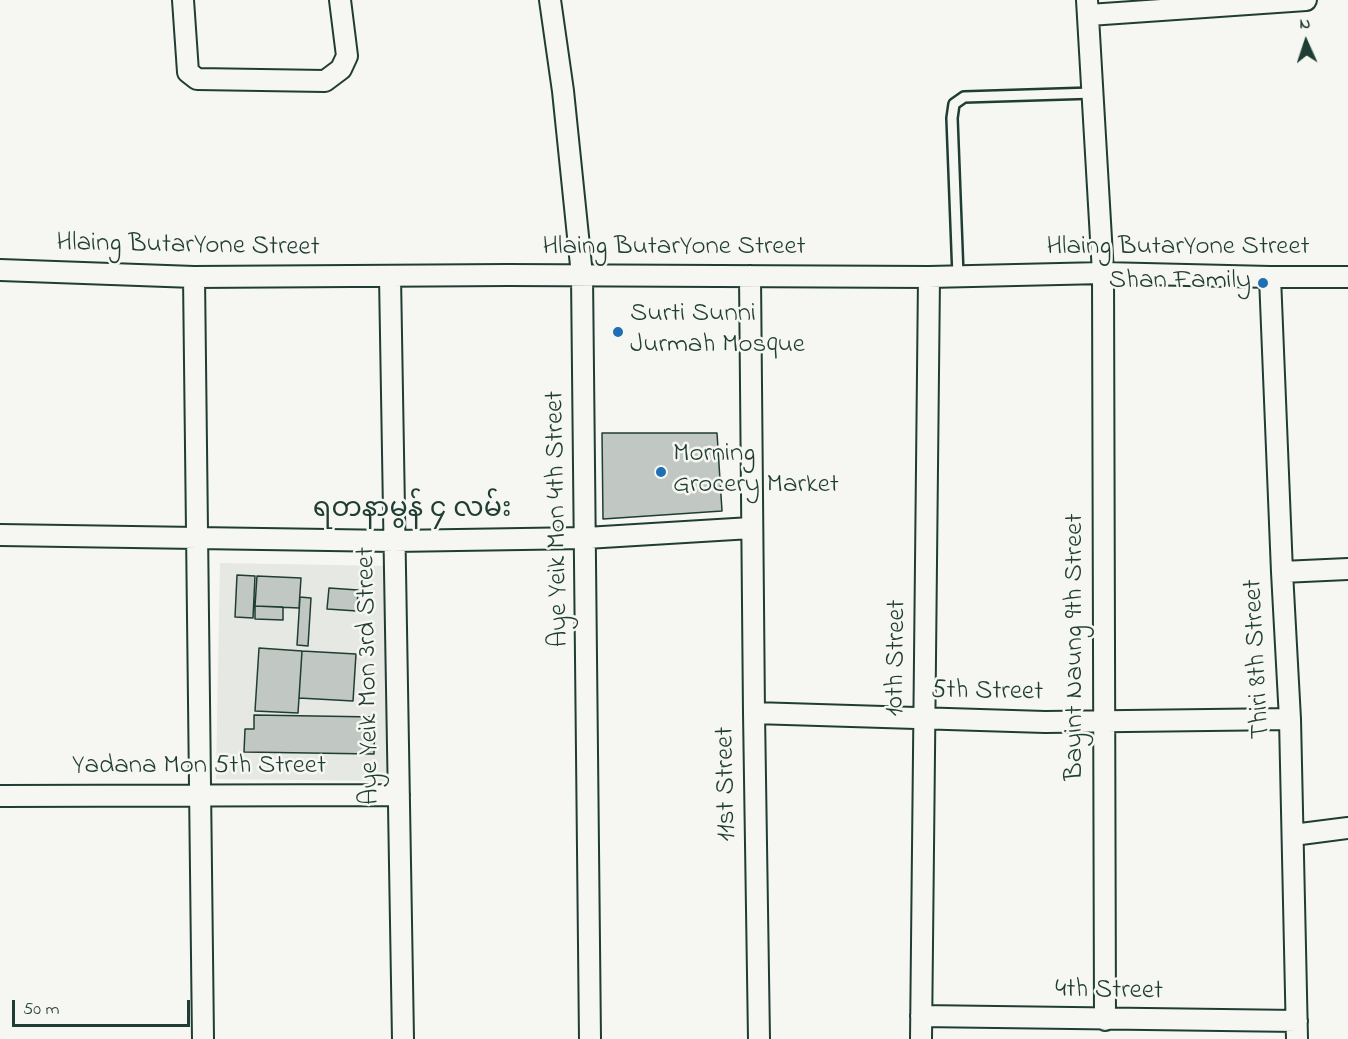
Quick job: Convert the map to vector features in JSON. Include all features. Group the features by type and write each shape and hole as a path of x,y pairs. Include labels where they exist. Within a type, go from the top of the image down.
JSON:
{"street":[{"path":"183,0 188,72 197,79 325,81 341,69 347,56 340,0"},
{"name":"Aye Yeik Mon 4th Street","path":"550,0 563,91 582,275 590,1039"},
{"path":"1088,8 1306,0"},
{"name":"Bayint Naung 9th Street","path":"1088,8 1103,273 1105,1020"},
{"name":"Hlaing ButarYone Street","path":"0,270 194,278 582,275 929,277 1103,273 1348,277"},
{"name":"Aye Yeik Mon 3rd Street","path":"390,276 403,1039"},
{"path":"750,276 752,528"},
{"name":"10th Street","path":"921,1039 929,277"},
{"name":"Thiri 8th Street","path":"1270,277 1290,719 1297,1030"},
{"path":"194,278 203,1039"},
{"name":"ရတနာမွန် ၄ လမ်း","path":"0,535 394,541 586,538 752,528"},
{"name":"11st Street","path":"752,528 759,1039"},
{"path":"1282,572 1348,568"},
{"name":"5th Street","path":"753,714 1045,722 1290,719"},
{"name":"Yadana Mon 5th Street","path":"0,796 399,795"},
{"path":"1293,835 1348,828"},
{"name":"4th Street","path":"921,1016 1105,1020 1297,1030"}],"lane":[{"path":"958,276 952,118 954,104 964,97 1093,93"}],"shaded area":[{"path":"220,563 390,566 386,781 216,779"}],"building":[{"name":"Morning Grocery Market","path":"602,433 717,433 722,511 603,519"},
{"path":"237,575 255,576 253,618 235,617"},
{"path":"257,576 301,578 299,608 255,606"},
{"path":"329,588 358,590 357,611 327,609"},
{"path":"300,597 311,598 308,646 297,645"},
{"path":"255,606 283,607 283,620 255,619"},
{"path":"259,648 302,651 298,713 255,711"},
{"path":"302,651 356,654 353,701 299,698"},
{"path":"254,715 375,717 374,754 244,752 245,729 254,729"}],"place":[{"name":"Shan Family","path":"1263,283"},
{"name":"Surti Sunni Jurmah Mosque","path":"618,332"},
{"name":"Morning Grocery Market","path":"661,472"}]}
